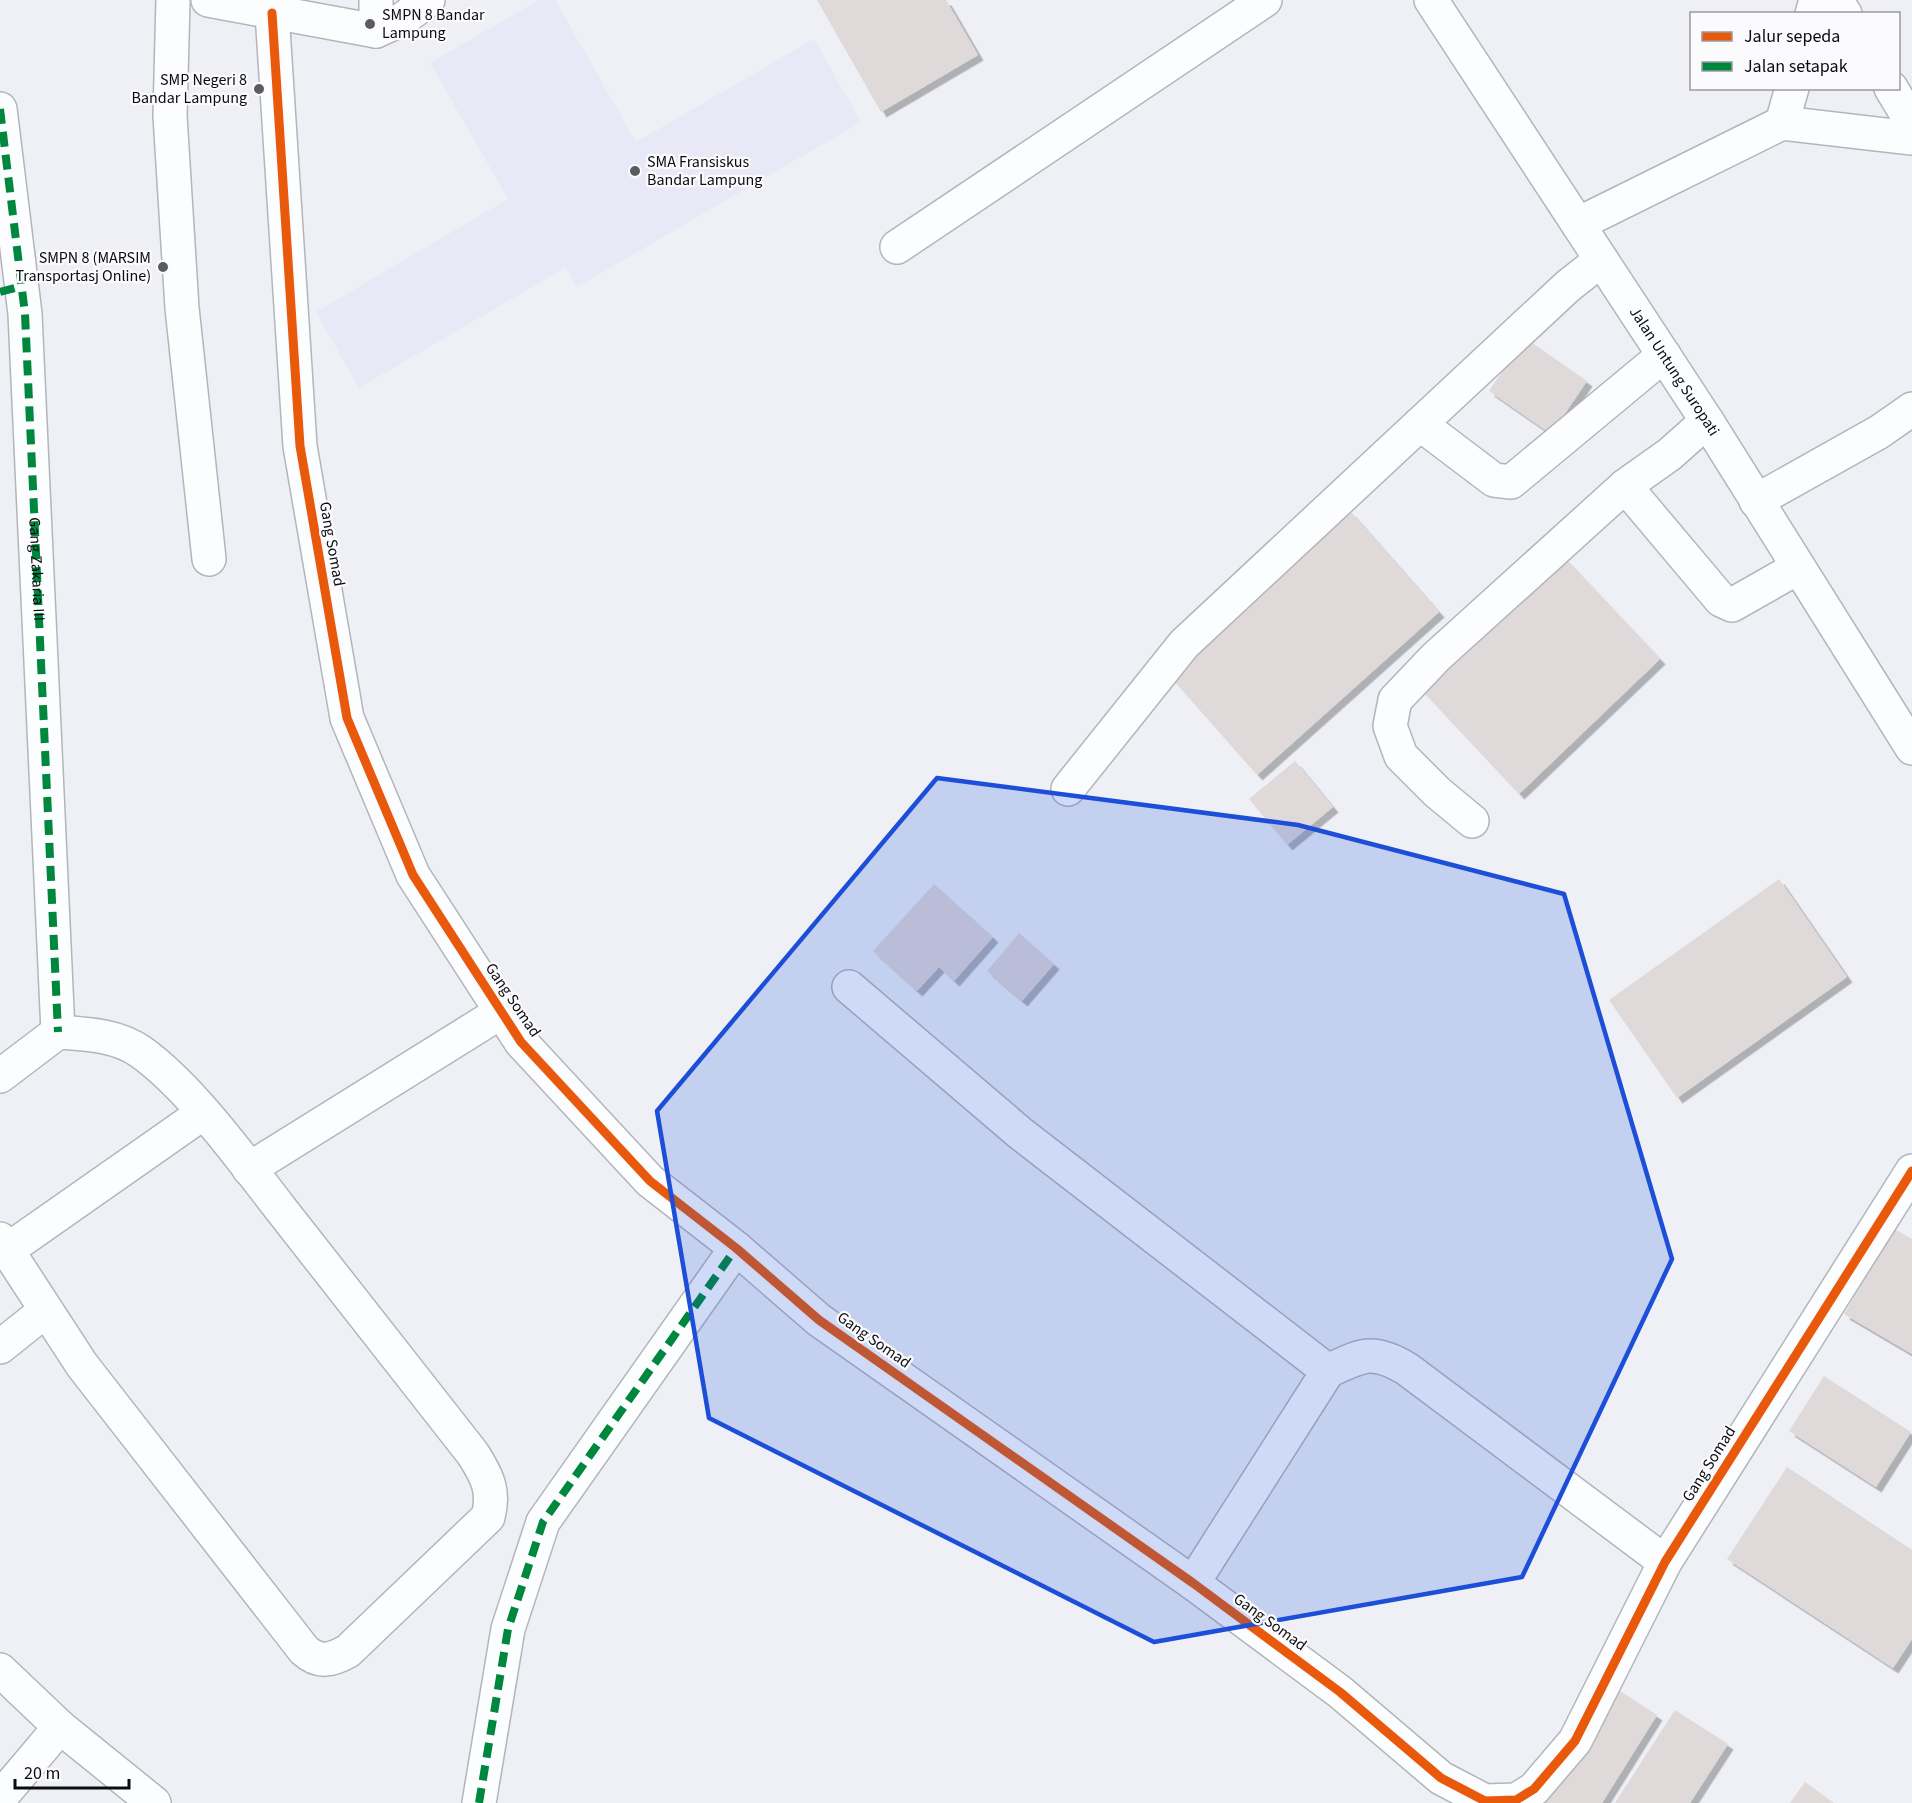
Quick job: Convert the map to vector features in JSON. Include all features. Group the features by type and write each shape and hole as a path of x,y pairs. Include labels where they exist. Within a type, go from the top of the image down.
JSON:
{"street":[{"path":"173,0 170,116 181,297 209,559"},
{"path":"208,0 272,13 376,16 403,20 428,0"},
{"path":"897,247 1265,0"},
{"name":"Jalan Untung Suropati","path":"1431,0 1707,421 1797,567 1910,739"},
{"name":"Gang Somad","path":"272,13 300,446 347,718 413,875 501,1012 521,1042 650,1181 736,1248 819,1320 1193,1583 1340,1692 1441,1778 1485,1801 1516,1800 1534,1789 1575,1741 1665,1562 1912,1171"},
{"path":"1782,123 1791,90"},
{"path":"1892,90 1912,123"},
{"name":"Gang Zakaria III","path":"0,108 58,1032"},
{"path":"1578,224 1782,123 1912,138"},
{"path":"1068,789 1184,644 1568,286 1601,260"},
{"path":"1420,424 1494,480 1512,482 1664,355"},
{"path":"1756,501 1879,432 1912,409"},
{"path":"1472,821 1437,792 1401,756 1390,726 1395,700 1436,657 1625,486 1670,454 1707,421"},
{"path":"1625,486 1721,600 1732,605 1797,567"},
{"path":"849,987 1020,1133 1328,1371"},
{"path":"249,1169 501,1012"},
{"path":"0,1076 58,1032 119,1040 140,1051 160,1067 202,1113 249,1169 472,1454 491,1489 492,1501 488,1516 348,1651 326,1660 314,1658 304,1650 82,1365 3,1245 202,1113"},
{"path":"479,1803 508,1629 543,1522 736,1248"},
{"path":"0,1347 45,1311"},
{"path":"1193,1583 1328,1371 1366,1355 1380,1355 1390,1359 1665,1562"},
{"path":"0,1670 60,1726 154,1803"},
{"path":"0,1798 60,1726"}],"highlighted area":[{"path":"937,778 1298,825 1564,894 1672,1259 1522,1577 1154,1642 709,1418 657,1111"}],"shaded area":[{"name":"SMA Fransiskus Bandar Lampung","path":"539,0 555,0 636,142 814,39 861,122 577,287 566,267 359,388 316,312 508,199 430,63"}],"building":[{"path":"817,0 946,0 978,55 881,112"},
{"path":"1525,338 1587,381 1551,434 1489,391"},
{"path":"1350,511 1439,612 1257,775 1168,674"},
{"path":"1557,550 1660,659 1519,794 1416,684"},
{"path":"1295,761 1333,807 1287,845 1249,799"},
{"path":"1779,879 1847,977 1677,1098 1609,1000"},
{"path":"934,884 993,937 954,981 939,967 917,991 873,951"},
{"path":"1019,933 1054,964 1022,1001 987,971"},
{"path":"1894,1229 1912,1239 1912,1354 1844,1314"},
{"path":"1824,1376 1911,1432 1876,1487 1789,1431"},
{"path":"1787,1467 1912,1550 1912,1639 1893,1668 1727,1559"},
{"path":"1614,1687 1657,1715 1602,1803 1544,1803 1542,1801"},
{"path":"1675,1710 1728,1744 1690,1803 1615,1803"},
{"path":"1805,1782 1834,1803 1790,1803"}],"marked path":[{"path":"0,109 25,314 58,1032"},
{"path":"0,292 22,286"},
{"path":"479,1803 508,1629 543,1522 736,1248"}],"cycle path":[{"path":"272,13 300,446 347,718 413,875 521,1042 650,1181 736,1248 819,1320 1193,1583 1340,1692 1441,1778 1485,1801 1516,1800 1534,1789 1575,1741 1665,1562 1912,1171"}],"place":[{"name":"SMPN 8 Bandar Lampung","path":"370,24"},
{"name":"SMP Negeri 8 Bandar Lampung","path":"259,89"},
{"name":"SMA Fransiskus Bandar Lampung","path":"635,171"},
{"name":"SMPN 8 (MARSIM Transportasj Online)","path":"163,267"}]}
